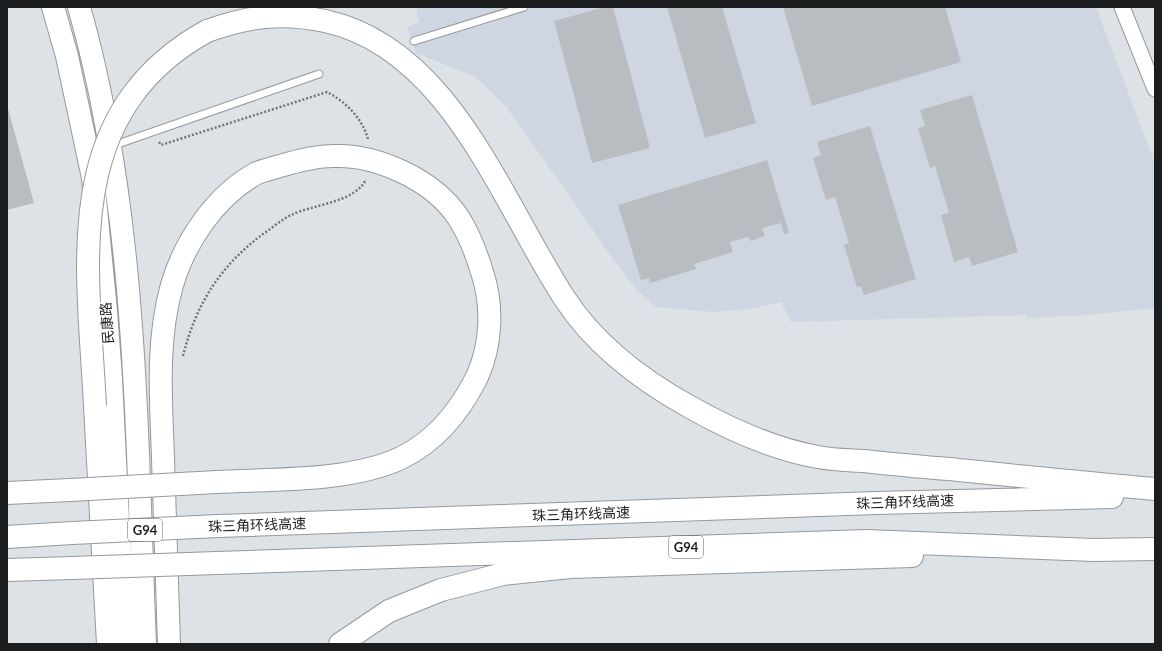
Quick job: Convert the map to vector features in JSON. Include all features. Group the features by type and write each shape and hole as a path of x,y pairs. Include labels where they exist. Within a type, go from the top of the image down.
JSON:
{"main road":[{"name":"民康路","path":"53,7 67,56 93,178 109,348 124,644"},
{"name":"民康路","path":"79,7 89,42 112,146 128,281 145,644"},
{"path":"108,644 88,279 88,232 92,193 101,156 115,124 148,75 165,58 186,43 207,31 231,22 259,16 285,15 336,23 358,31 378,42 398,56 430,86 457,119 481,155 566,300 594,335 612,353 654,384 689,407 753,438 818,457 1155,489"},
{"path":"7,494 70,490 217,482 333,476 370,469 401,458 431,439 452,417 469,394 484,362 490,328 486,284 473,243 456,214 430,188 400,170 367,159 334,156 293,162 258,173 229,193 206,218 185,250 172,284 164,321 160,389 169,644"},
{"name":"珠三角环线高速","path":"7,536 218,526 876,503 1155,496"},
{"name":"G94","path":"7,570 866,541 1094,550 1155,549"},
{"path":"340,644 389,611 441,590 504,574 570,567 1094,550"}],"street":[{"path":"1122,7 1155,89"}],"lane":[{"path":"414,42 524,7"},
{"path":"112,146 319,74"}],"path":[{"path":"158,142 161,145 327,92 339,98 351,109 366,132 369,145"},
{"path":"181,363 186,343 207,295 219,275 234,259 249,245 291,215 354,193 361,187 368,175"}],"shaded area":[{"path":"416,7 1096,7 1155,164 1155,308 1084,315 1027,318 1027,315 791,322 781,302 749,309 714,312 656,307 637,290 612,258 507,108 476,77 416,53 407,27 419,22"}],"building":[{"path":"605,7 613,7 650,148 592,163 554,21"},
{"path":"667,7 722,7 756,123 705,138"},
{"path":"783,7 945,7 961,62 812,106"},
{"path":"972,95 1018,252 972,266 969,257 954,262 941,215 949,213 935,166 930,168 918,128 925,126 920,110"},
{"path":"7,105 34,203 7,210"},
{"path":"870,126 916,279 864,295 861,286 857,287 844,245 849,243 835,197 826,200 813,158 821,155 817,142"},
{"path":"767,160 789,233 784,234 781,223 762,228 765,236 750,241 749,237 730,242 733,252 694,264 696,269 650,283 649,278 641,280 618,205"}]}
